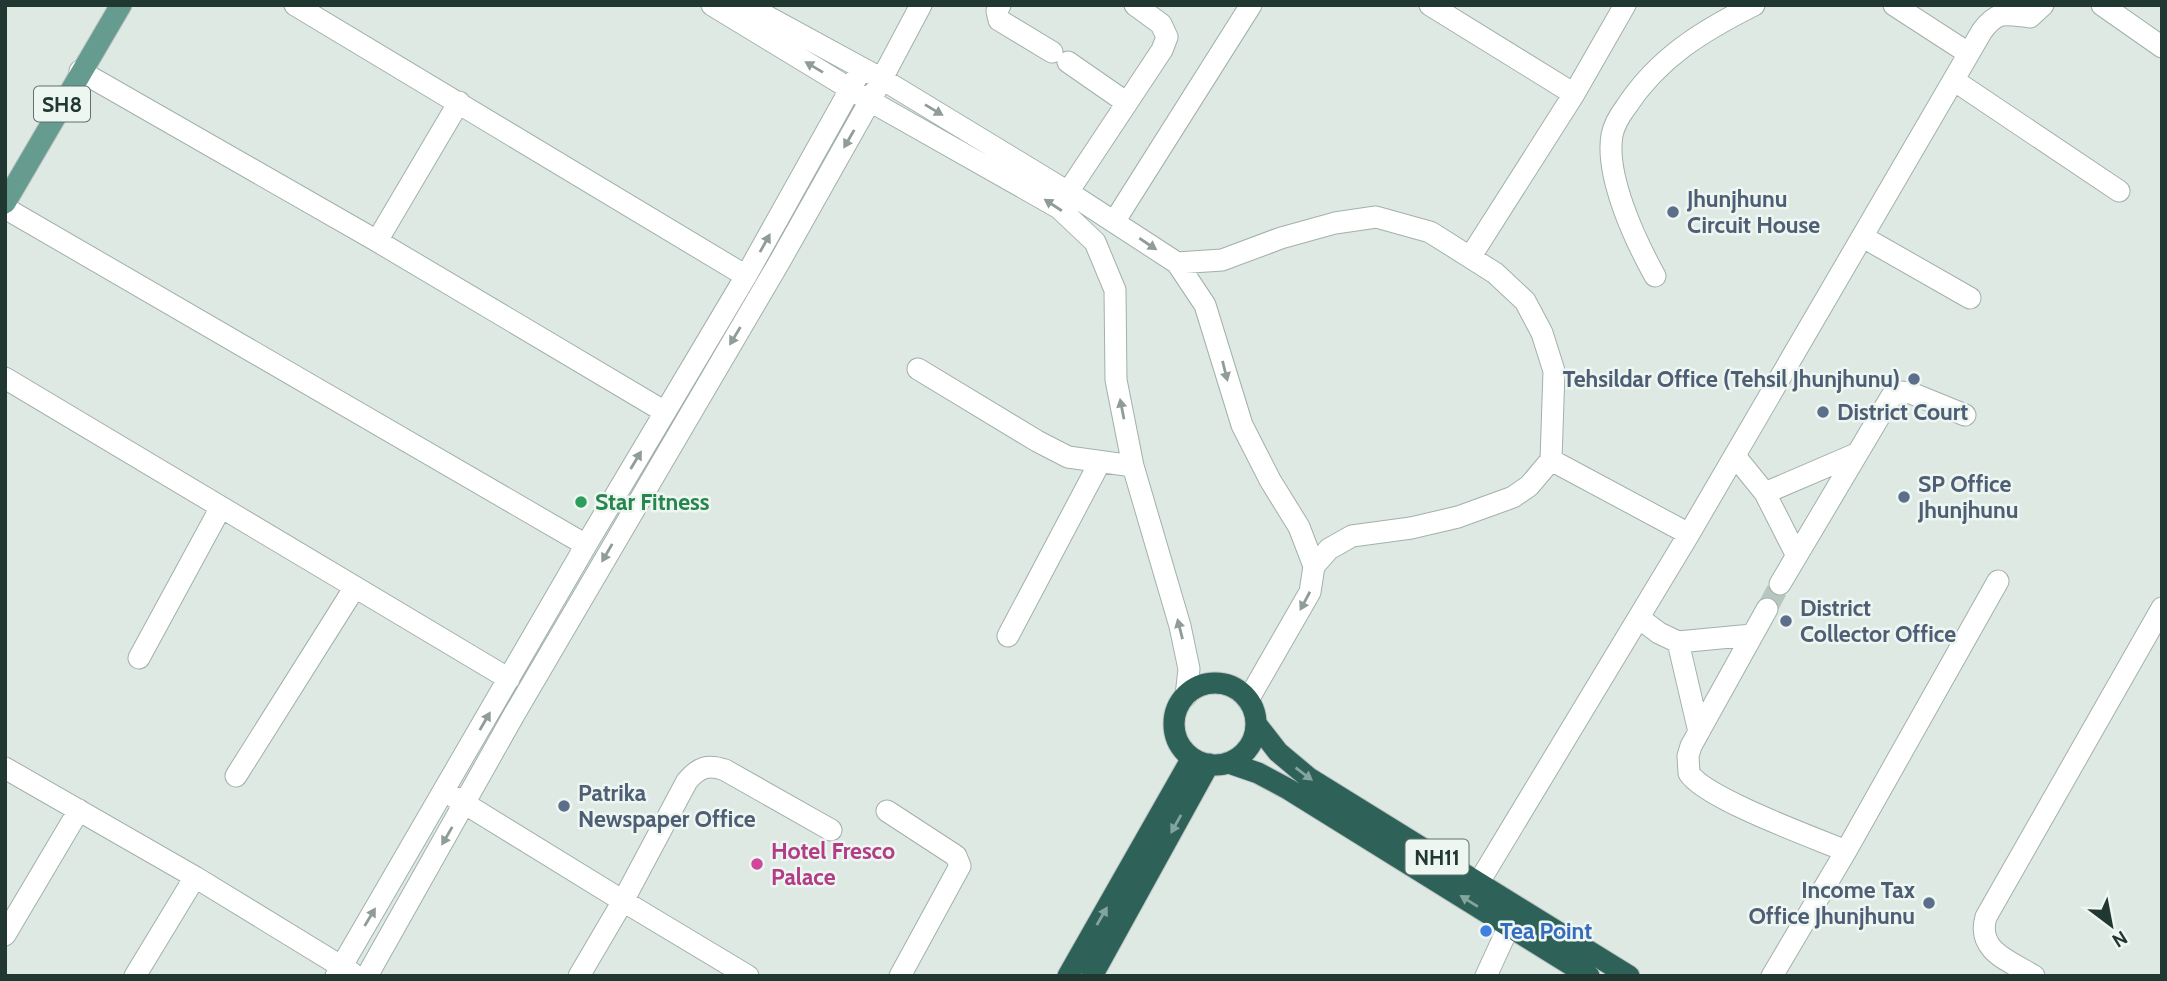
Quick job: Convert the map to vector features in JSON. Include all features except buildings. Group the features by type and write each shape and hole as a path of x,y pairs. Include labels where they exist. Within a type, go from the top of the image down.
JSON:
{"highway":[{"path":"1210,762 1185,751 1175,732 1177,713 1186,696 1205,685 1215,683 1233,687 1248,700"},
{"name":"NH11","path":"1248,700 1254,710 1256,725 1278,752 1309,778 1629,976"},
{"path":"1068,976 1210,762 1249,748 1256,725"},
{"path":"1092,976 1210,762"},
{"name":"NH11","path":"1210,762 1258,773 1287,789 1589,976"}],"main road":[{"name":"SH8","path":"7,194 121,5"}],"street":[{"path":"295,5 746,276"},
{"path":"712,5 870,102 1059,208 1095,242 1115,290 1116,380 1133,466 1180,626 1189,669 1186,696"},
{"path":"746,5 882,79 1068,191 1177,263 1205,305 1242,425 1270,480 1299,527 1314,566 1310,592 1248,700"},
{"path":"367,976 610,549 780,261 870,102 921,5"},
{"path":"1000,5 997,11 999,20 1060,57 1127,103"},
{"path":"1068,191 1162,50 1167,37 1161,24 1135,5"},
{"path":"1114,222 1251,5"},
{"path":"1430,5 1574,94"},
{"path":"1471,256 1574,94 1625,5"},
{"path":"1655,276 1642,253 1613,174 1610,153 1612,132 1633,96 1654,72 1707,29 1754,5"},
{"path":"1894,5 1968,53"},
{"path":"1479,882 1689,534 1982,31 1996,16 2003,14 2030,17 2043,5"},
{"path":"2102,5 2162,47"},
{"path":"5,768 195,877 345,973 444,791 746,276 862,68"},
{"path":"80,71 665,412"},
{"path":"1955,81 2119,191"},
{"path":"377,242 459,102"},
{"path":"7,194 586,545"},
{"path":"1177,263 1222,260 1281,238 1325,226 1376,217 1430,232 1471,256 1495,273 1525,301 1542,333 1554,370 1551,460 1529,486 1513,497 1458,517 1352,536 1329,549 1314,566"},
{"path":"1863,237 1970,298"},
{"path":"918,369 1054,451 1068,457 1133,466"},
{"path":"5,378 509,679"},
{"path":"1780,584 1891,397 1900,392 1911,393 1965,415"},
{"path":"1765,492 1856,454"},
{"path":"1735,456 1765,492 1796,554"},
{"path":"1551,460 1689,534"},
{"path":"1008,636 1100,462"},
{"path":"139,658 221,507"},
{"path":"1772,976 1846,851 1998,581"},
{"path":"236,776 355,587"},
{"path":"2034,976 1989,946 1983,928 1986,917 2162,608"},
{"path":"1767,609 1699,732 1688,756 1689,773 1693,779 1756,814 1846,851"},
{"path":"1639,618 1659,633 1678,642 1752,635"},
{"path":"1678,642 1699,732"},
{"path":"579,976 623,901 687,781 703,767 714,766 724,770 831,830"},
{"path":"444,791 748,976"},
{"path":"5,935 79,810"},
{"path":"887,811 956,856 960,866 900,976"},
{"path":"135,976 195,877"},
{"path":"1486,976 1509,926"}],"tunnel":[{"path":"1767,609 1780,584"}],"place":[{"name":"Jhunjhunu Circuit House","path":"1673,212"},
{"name":"Tehsildar Office (Tehsil Jhunjhunu)","path":"1914,379"},
{"name":"District Court","path":"1823,412"},
{"name":"SP Office Jhunjhunu","path":"1904,497"},
{"name":"Star Fitness","path":"581,502"},
{"name":"District Collector Office","path":"1786,621"},
{"name":"Patrika Newspaper Office","path":"564,806"},
{"name":"Hotel Fresco Palace","path":"757,864"},
{"name":"Income Tax Office Jhunjhunu","path":"1929,903"},
{"name":"Tea Point","path":"1486,931"}]}
